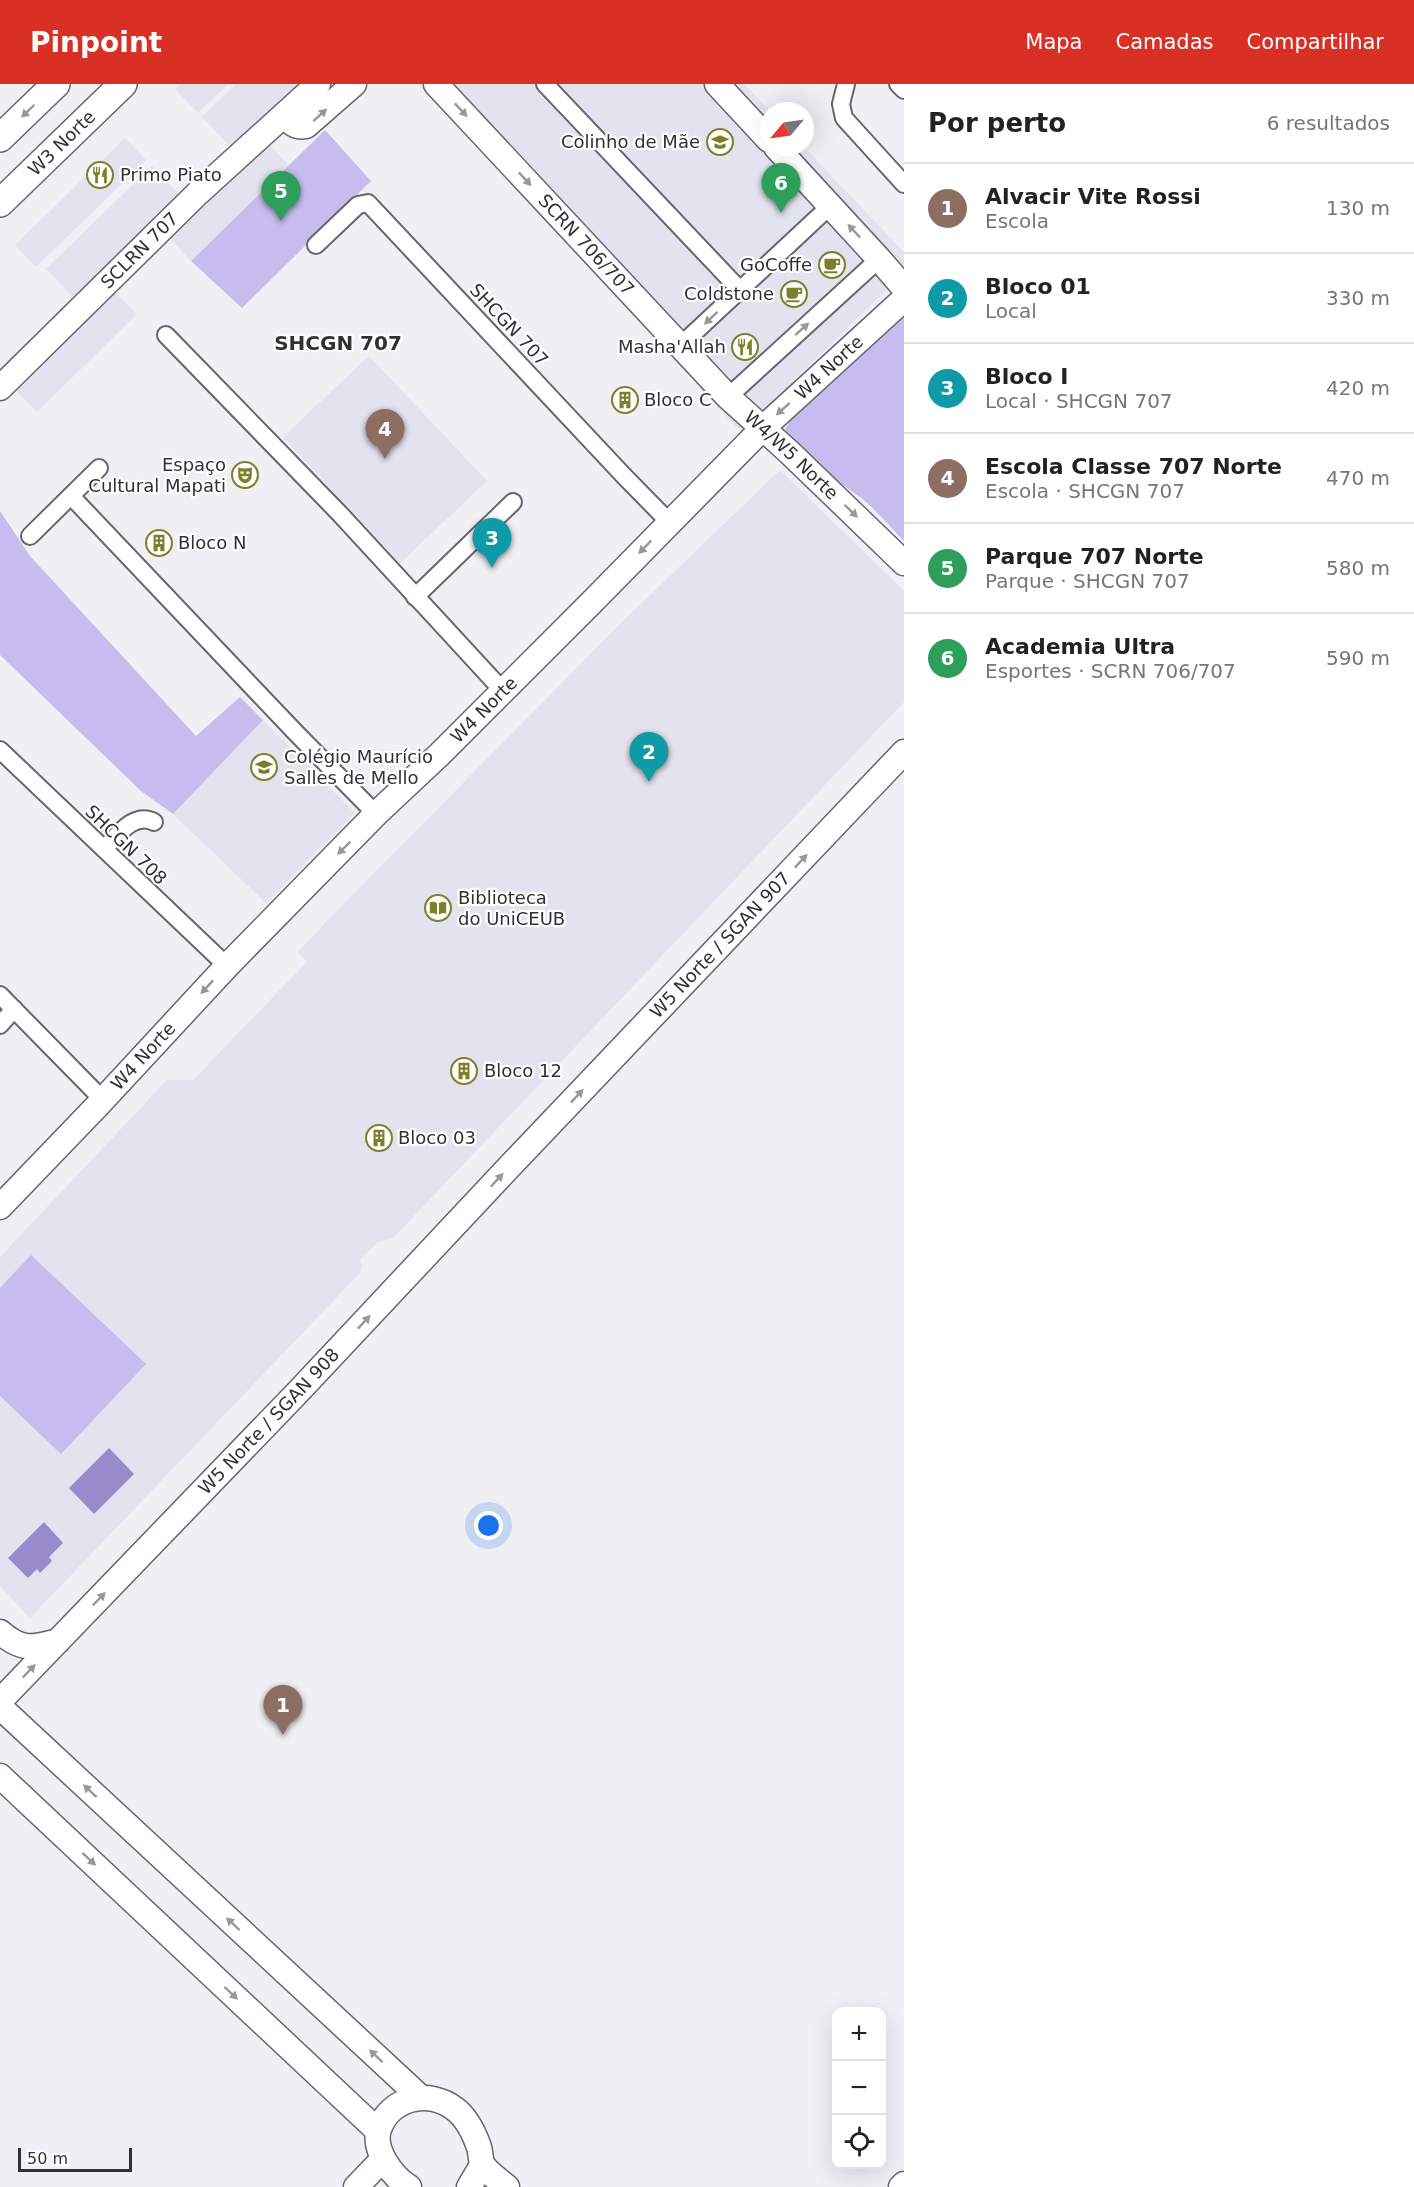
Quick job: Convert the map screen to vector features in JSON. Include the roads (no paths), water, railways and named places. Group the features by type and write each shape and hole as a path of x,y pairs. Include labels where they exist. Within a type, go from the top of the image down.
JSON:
{"main road":[{"path":"0,138 56,84"},
{"name":"W3 Norte","path":"0,203 123,84"},
{"name":"SCLRN 707","path":"0,388 198,193 318,84"},
{"path":"284,115 293,125 306,126 354,84"},
{"name":"SCRN 706/707","path":"436,84 680,346"},
{"path":"717,84 760,130"},
{"path":"784,156 904,288"},
{"name":"W4 Norte","path":"0,1207 103,1100 226,966 376,814 503,691 763,428 904,299"},
{"name":"W4/W5 Norte","path":"680,346 728,397 900,557"},
{"name":"W5 Norte / SGAN 907","path":"537,1139 904,752"},
{"name":"W5 Norte / SGAN 908","path":"0,1701 298,1392 537,1139"},
{"path":"0,1632 11,1641 24,1647 36,1647 58,1641"},
{"path":"0,1707 419,2096 440,2100 455,2108 462,2115 480,2149 482,2165 469,2187"},
{"path":"0,1776 378,2132 383,2159 399,2180 409,2187"},
{"path":"378,2132 383,2122 399,2104 419,2096"},
{"path":"356,2187 383,2159"},
{"path":"482,2165 507,2187"},
{"path":"901,2187 904,2184"}],"street":[{"path":"545,84 740,290"},
{"path":"846,84 841,104 844,118 904,184"},
{"path":"898,84 904,90"},
{"name":"SHCGN 707","path":"316,245 358,205 368,203 669,522"},
{"path":"680,346 830,206"},
{"path":"728,397 879,259"},
{"path":"166,335 340,514 503,691"},
{"path":"30,536 99,468"},
{"path":"71,495 376,814"},
{"path":"415,597 513,502"},
{"name":"SHCGN 708","path":"0,750 226,966"},
{"path":"104,849 133,822 144,819 154,822"},
{"path":"0,995 103,1100"},
{"path":"0,1025 14,1009"}],"place":[{"name":"Colinho de Mãe","path":"720,142"},
{"name":"Primo Piato","path":"100,175"},
{"name":"Academia Ultra","path":"781,213"},
{"name":"Parque 707 Norte","path":"281,221"},
{"name":"GoCoffe","path":"832,265"},
{"name":"Coldstone","path":"794,294"},
{"name":"Masha'Allah","path":"745,347"},
{"name":"Bloco C","path":"625,400"},
{"name":"Escola Classe 707 Norte","path":"385,459"},
{"name":"Espaço Cultural Mapati","path":"245,475"},
{"name":"Bloco N","path":"159,543"},
{"name":"Bloco I","path":"492,568"},
{"name":"Colégio Maurício Salles de Mello","path":"264,767"},
{"name":"Bloco 01","path":"649,782"},
{"name":"Biblioteca do UniCEUB","path":"438,908"},
{"name":"Bloco 12","path":"464,1071"},
{"name":"Bloco 03","path":"379,1138"},
{"name":"Alvacir Vite Rossi","path":"283,1735"}],"district":[{"name":"SHCGN 707","path":"338,343"}]}
